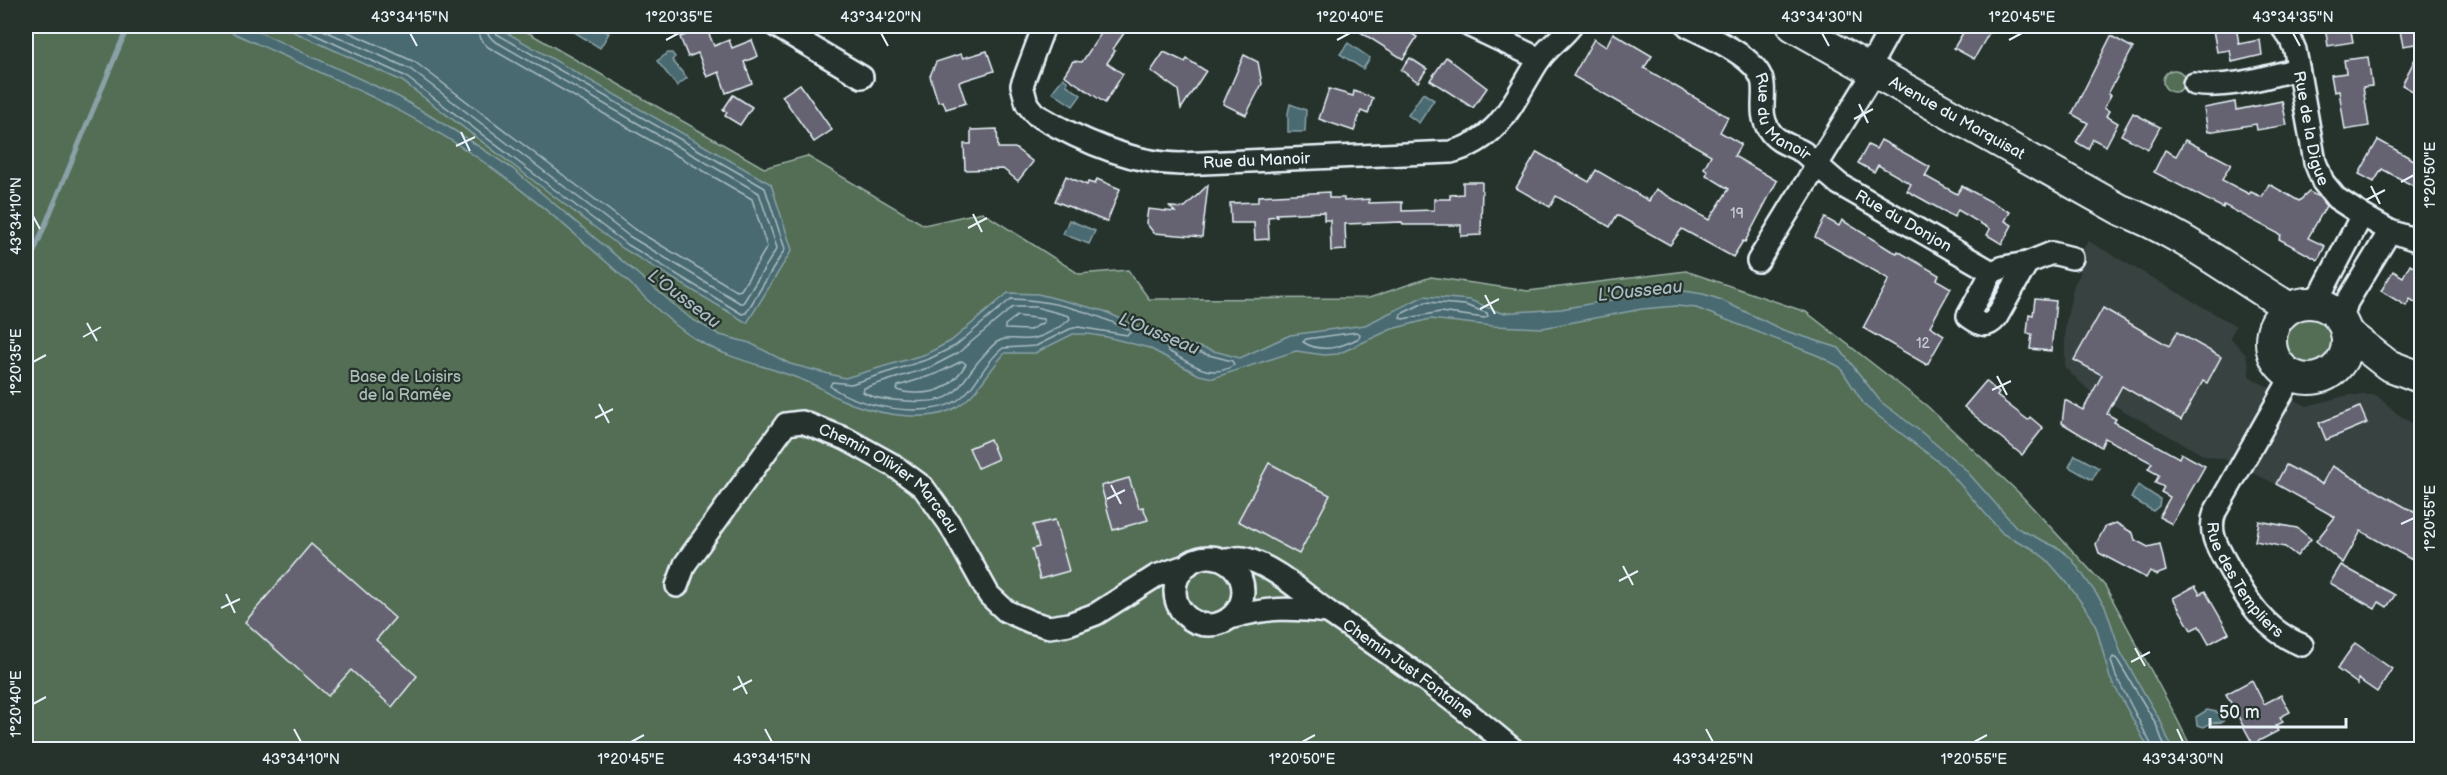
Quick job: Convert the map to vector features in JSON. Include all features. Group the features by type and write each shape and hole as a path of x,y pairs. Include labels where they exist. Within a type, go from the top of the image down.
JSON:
{"main road":[{"name":"Avenue du Marquisat","path":"1793,26 2121,210 2145,219 2301,305"},
{"name":"Avenue du Marquisat","path":"2121,210 2157,245 2244,299 2271,335"},
{"path":"2344,327 2347,345 2344,357 2337,368 2327,375 2316,379 2292,376 2282,369 2275,359 2271,347 2274,324 2301,305 2324,306 2334,312 2344,327 2388,364 2421,378"},
{"path":"2337,368 2372,374 2421,393"}],"street":[{"path":"777,26 862,77"},
{"name":"Rue du Manoir","path":"1044,26 1022,85 1027,104 1035,114 1102,146 1133,158 1155,163 1451,152 1464,149 1497,127 1540,59 1571,26"},
{"path":"1470,26 1540,59"},
{"name":"Rue du Manoir","path":"1688,26 1750,62 1763,83 1764,118 1769,130 1778,140 1803,152 1817,165 1862,91 1892,26"},
{"name":"Rue de la Digue","path":"2281,26 2291,42 2298,69 2318,174 2337,198 2362,215 2390,231 2421,242"},
{"path":"2194,84 2213,86 2298,69"},
{"path":"1758,261 1817,165"},
{"name":"Rue du Donjon","path":"1817,165 1839,184 1992,272"},
{"path":"2301,305 2324,288 2362,215"},
{"path":"2344,327 2347,302 2390,231"},
{"path":"2027,263 1996,318 1989,324 1982,325 1968,316 1992,272 2004,267 2027,263 2052,253 2072,258"},
{"name":"Rue des Templiers","path":"2292,376 2215,512 2211,526 2215,543 2248,603 2288,640 2302,645"},
{"name":"Chemin Olivier Marceau","path":"677,586 685,564 786,424 802,422 846,439 893,465 923,487 950,523 989,595 1006,611 1031,622 1049,627 1069,624 1096,614 1156,576 1188,565"},
{"path":"1129,593 1157,593 1168,598 1186,616 1203,625 1217,625 1230,618 1242,603 1244,593 1239,574 1225,561 1206,557 1188,565 1177,580 1176,600 1180,609"},
{"name":"Chemin Just Fontaine","path":"1225,561 1240,557 1248,559 1288,582 1328,612 1405,663 1514,750"},
{"name":"Chemin Just Fontaine","path":"1230,618 1277,608 1328,612"}],"shaded area":[{"path":"2088,241 2236,326 2230,337 2246,355 2249,376 2260,383 2307,406 2349,395 2376,395 2399,415 2421,429 2421,565 2276,484 2224,459 2205,456 2092,393 2065,368 2065,326 2074,285 2080,274 2081,253"}],"green space":[{"name":"Base de Loisirs de la Ramée","path":"26,26 517,26 764,168 807,156 924,225 982,212 1079,274 1128,270 1149,299 1369,298 1431,277 1528,291 1686,271 1806,312 1927,406 2019,493 2105,586 2192,749 26,749"},
{"path":"2174,70 2182,73 2185,81 2182,89 2174,92 2166,89 2163,81 2166,73"},
{"path":"2309,315 2319,317 2328,323 2334,332 2336,342 2334,352 2328,361 2319,367 2309,369 2299,367 2290,361 2284,352 2282,342 2284,332 2290,323 2299,317"}],"water":[{"path":"218,26 246,26 399,97 513,169 690,318 720,335 750,343 790,364 845,378 926,354 951,341 1008,293 1038,294 1104,311 1154,335 1240,358 1290,335 1365,325 1424,296 1470,300 1501,313 1561,309 1672,289 1719,299 1783,330 1839,348 1881,402 1964,468 2017,528 2060,549 2071,558 2105,606 2121,653 2161,722 2172,749 2149,749 2110,678 2091,616 2068,584 2047,560 2033,549 2003,534 1944,466 1865,406 1840,367 1819,356 1696,308 1677,306 1642,309 1543,328 1493,326 1430,319 1392,329 1338,354 1324,355 1296,351 1213,378 1199,375 1149,348 1107,337 1073,334 1035,353 1005,353 974,392 951,410 925,416 879,412 838,398 800,379 725,354 697,340 668,319 551,214 475,156 382,102"},
{"path":"281,26 495,26 771,184 792,250 747,323 622,248 402,81"},
{"path":"573,26 597,26 609,33 600,48 571,30"},
{"path":"1348,43 1370,58 1363,69 1340,54"},
{"path":"668,53 672,53 675,57 672,60 687,78 677,86 657,61"},
{"path":"1063,78 1067,81 1067,85 1081,95 1073,106 1052,92"},
{"path":"1423,93 1434,100 1419,123 1408,115"},
{"path":"1290,104 1306,110 1305,132 1288,132"},
{"path":"1069,220 1095,231 1089,244 1063,234"},
{"path":"2075,455 2099,468 2092,480 2069,467"},
{"path":"2138,485 2160,499 2159,506 2153,511 2131,498"},
{"path":"2207,710 2221,713 2224,717 2223,722 2211,723 2204,727 2197,725 2196,717"}],"building":[{"path":"1106,26 1129,26 1113,49 1115,51 1107,63 1123,74 1105,103 1064,75 1073,61 1082,62"},
{"path":"1351,26 1399,26 1417,37 1403,59"},
{"path":"1967,26 1993,26 1974,59 1954,48"},
{"path":"2236,26 2239,44 2260,40 2262,55 2232,62 2230,50 2217,52 2213,30"},
{"path":"2325,26 2350,26 2353,42 2328,46"},
{"path":"2399,26 2421,26 2421,43 2403,46"},
{"path":"706,27 714,46 729,40 732,48 752,40 758,56 744,62 752,83 726,93 719,72 707,77 698,53 688,57 680,37"},
{"path":"1613,33 1652,56 1644,68 1728,117 1720,132 1741,144 1734,156 1777,181 1745,242 1743,241 1733,257 1682,229 1670,245 1617,215 1610,227 1556,196 1550,207 1516,188 1537,152 1589,182 1596,170 1649,201 1656,189 1709,220 1729,189 1706,175 1708,171 1704,168 1711,155 1573,76 1594,39 1606,47"},
{"path":"2111,36 2133,48 2108,94 2111,95 2104,108 2109,111 2106,116 2118,123 2106,146 2093,139 2088,149 2076,142 2088,123 2072,114"},
{"path":"2421,47 2421,96 2402,85"},
{"path":"987,51 994,71 959,82 966,103 946,109 943,101 938,102 930,76 936,62 961,54 963,58"},
{"path":"1164,52 1185,62 1187,59 1206,71 1181,109 1178,90 1151,71"},
{"path":"1244,55 1258,62 1262,84 1246,115 1223,104"},
{"path":"1446,57 1487,88 1473,108 1430,80"},
{"path":"2368,57 2372,86 2363,87 2369,126 2345,130 2339,91 2334,92 2331,75 2346,73 2344,60"},
{"path":"1410,58 1427,69 1418,82 1401,70"},
{"path":"800,84 832,130 814,142 782,96"},
{"path":"1329,89 1353,96 1354,91 1373,98 1368,114 1361,111 1354,131 1319,119"},
{"path":"733,95 752,107 740,125 725,116 727,112 723,110"},
{"path":"2282,101 2287,125 2257,130 2256,124 2208,132 2204,108 2235,102 2236,110"},
{"path":"2133,113 2160,127 2148,149 2121,135"},
{"path":"997,129 998,148 1015,148 1033,162 1018,181 1003,169 965,170 964,144 971,144 971,130"},
{"path":"1881,140 1930,167 1925,176 1957,194 1962,186 2010,212 2005,221 2012,225 2002,244 1987,235 1990,229 1958,210 1954,217 1907,191 1911,184 1878,165 1874,172 1858,163 1868,145 1876,149"},
{"path":"2185,140 2231,164 2222,180 2249,194 2251,192 2262,197 2269,184 2299,201 2309,192 2319,197 2326,206 2308,238 2325,246 2318,260 2279,239 2281,235 2154,172 2165,150 2176,156"},
{"path":"2378,140 2421,164 2421,190 2382,169 2374,182 2359,174"},
{"path":"1066,176 1087,185 1088,182 1095,184 1097,179 1120,189 1107,222 1055,201"},
{"path":"1463,182 1482,182 1481,235 1461,236 1461,225 1403,225 1402,222 1345,224 1346,250 1331,251 1330,220 1324,220 1324,212 1276,214 1277,216 1268,217 1269,239 1255,240 1254,223 1231,223 1230,203 1258,202 1258,196 1329,192 1329,198 1344,198 1344,201 1369,199 1369,203 1402,202 1402,211 1434,210 1434,199 1450,199 1450,195 1463,194"},
{"path":"1208,185 1202,237 1154,233 1146,223 1148,209 1175,212 1170,207 1184,208"},
{"path":"1825,218 1839,226 1842,220 1890,250 1897,253 1898,251 1939,275 1937,280 1951,288 1930,326 1944,335 1927,365 1863,328 1889,279 1815,237"},
{"path":"2410,264 2421,271 2421,306 2410,299 2406,306 2381,291 2393,271 2403,277"},
{"path":"2035,299 2056,301 2051,351 2030,349 2032,334 2027,333 2029,314 2033,315"},
{"path":"2103,308 2169,346 2177,332 2221,357 2207,383 2203,381 2181,420 2122,386 2107,414 2116,419 2114,422 2179,458 2181,453 2205,466 2172,524 2159,517 2170,497 2161,492 2164,487 2155,483 2159,475 2148,469 2152,463 2105,438 2101,447 2062,423 2065,400 2083,410 2102,375 2074,360"},
{"path":"1986,381 1999,393 1997,396 2028,420 2030,417 2043,428 2022,455 1964,407"},
{"path":"2360,407 2367,423 2326,440 2319,423"},
{"path":"990,439 998,459 978,468 969,448"},
{"path":"1269,463 1330,495 1299,554 1238,521"},
{"path":"2286,465 2322,484 2332,466 2421,516 2421,565 2361,531 2343,563 2316,541 2335,517 2276,484"},
{"path":"1129,478 1139,508 1143,507 1148,520 1113,530 1101,486"},
{"path":"1055,520 1069,571 1040,579 1032,549 1039,547 1033,525"},
{"path":"2259,521 2297,528 2311,539 2297,556 2285,547 2255,541"},
{"path":"2116,523 2133,533 2135,540 2148,547 2160,544 2166,571 2156,575 2150,571 2146,578 2099,553 2096,544 2105,527"},
{"path":"311,544 395,618 376,640 417,676 392,707 351,670 328,696 245,622"},
{"path":"2341,565 2395,595 2387,607 2379,602 2375,609 2330,583"},
{"path":"2195,586 2200,594 2205,591 2229,633 2209,644 2199,626 2191,630 2173,598"},
{"path":"2355,643 2392,669 2377,692 2358,679 2358,684 2337,669"},
{"path":"2252,680 2264,704 2281,695 2290,712 2280,717 2283,722 2275,726 2278,731 2253,744 2226,694"}],"waterway":[{"path":"26,271 128,26"}],"water label":[{"name":"L'Ousseau","path":"1640,291"},
{"name":"L'Ousseau","path":"684,299"},
{"name":"L'Ousseau","path":"1159,334"}]}
